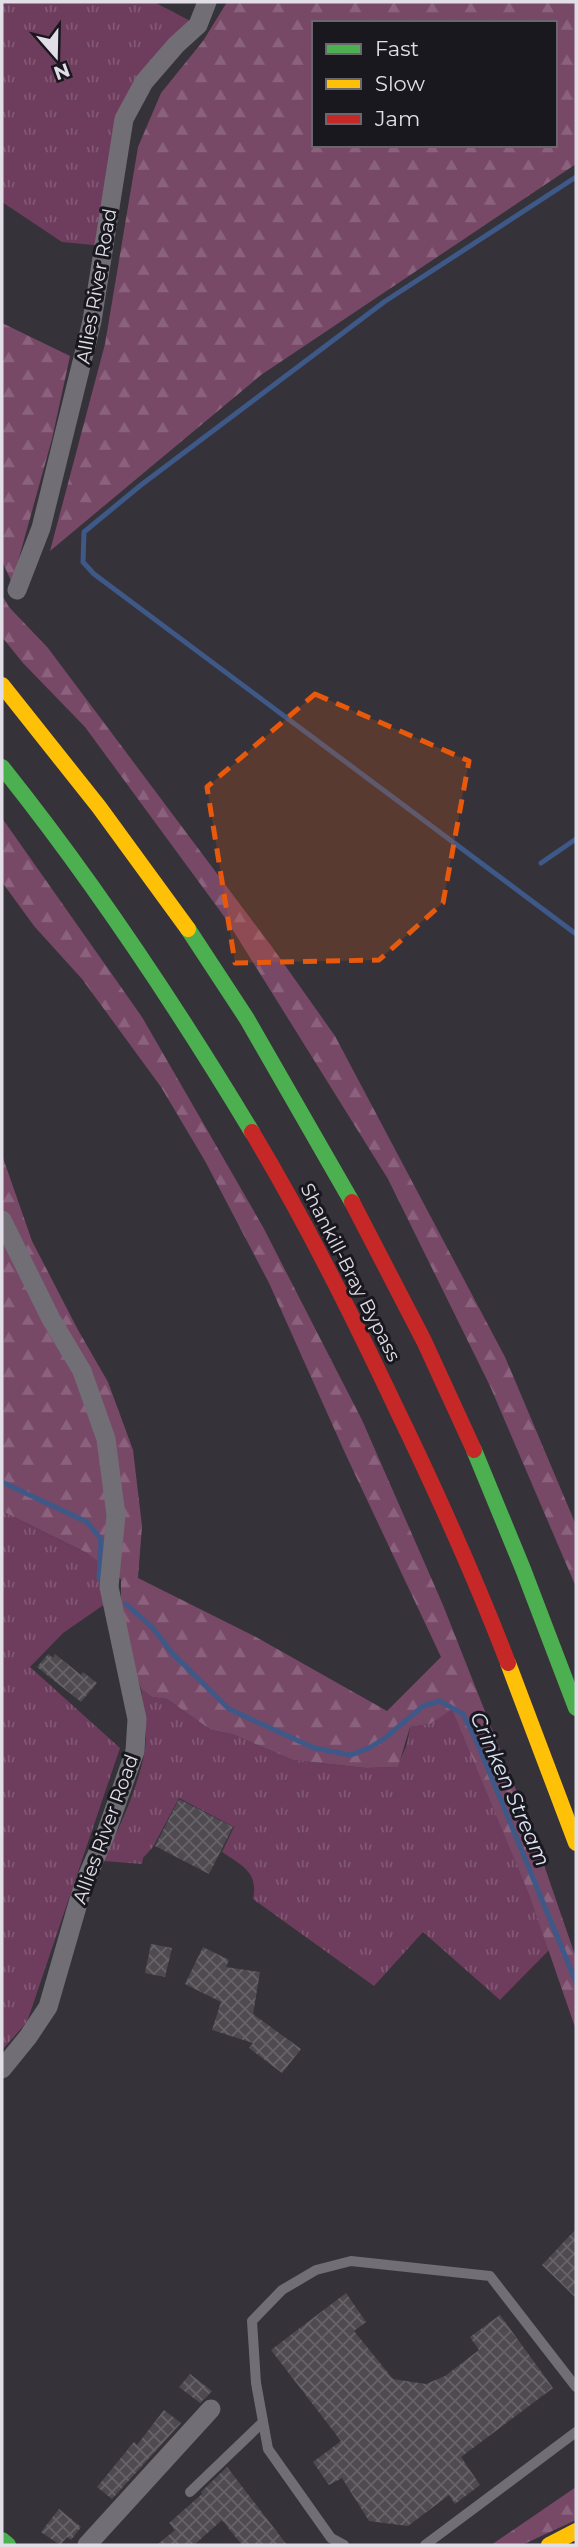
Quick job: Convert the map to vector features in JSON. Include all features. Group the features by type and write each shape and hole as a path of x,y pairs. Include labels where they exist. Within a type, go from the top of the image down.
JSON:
{"main road":[{"name":"Shankill-Bray Bypass","path":"2,685 129,848 185,926 246,1018 362,1222 425,1343 474,1452 528,1579 576,1708"},
{"name":"Shankill-Bray Bypass","path":"2,767 37,811 162,989 296,1206 358,1327 450,1520 488,1610 576,1843"},
{"path":"548,2545 576,2531"},
{"path":"2,2540 8,2545"}],"street":[{"name":"Allies River Road","path":"17,590 41,528 92,321 124,119 144,82 198,25 207,2"},
{"name":"Allies River Road","path":"2,1220 51,1319 82,1371 106,1439 116,1515 109,1587 136,1719 135,1751 105,1836 83,1886 48,2007 2,2069"},
{"path":"87,2545 211,2409"}],"lane":[{"path":"344,2545 331,2538 268,2449 256,2383 252,2321 282,2290 316,2270 351,2261 490,2276 576,2387"},
{"path":"190,2492 263,2422"},
{"path":"425,2545 576,2432"}],"highlighted area":[{"path":"315,694 469,761 443,903 379,960 235,963 207,787"}],"green space":[{"path":"2,2 154,2 198,25 124,119 104,246 62,242 2,202"},
{"path":"227,2 576,2 576,164 261,375 50,551 105,344 138,147 161,93 203,41"},
{"path":"2,323 70,356 52,439 12,583 2,561"},
{"path":"2,595 9,607 48,648 272,947 335,1036 505,1357 576,1525 576,1587 490,1386 388,1179 226,919 85,727 23,663 2,637"},
{"path":"2,818 142,1017 263,1227 362,1420 443,1605 533,1833 576,1958 576,2030 529,1894 452,1709 430,1724 410,1727 398,1767 366,1768 293,1760 232,1734 211,1730 167,1699 152,1697 141,1689 121,1601 121,1579 87,1553 2,1511 2,1155 32,1241 108,1382 133,1450 142,1526 138,1578 256,1637 387,1711 441,1657 269,1283 205,1161 161,1087 82,979 34,926 2,882"},
{"path":"2,1511 107,1563 105,1604 63,1633 30,1667 120,1748 27,2022 2,2050"},
{"path":"441,1657 555,1944 500,2000 423,1932 374,1986 253,1899 251,1876 242,1865 222,1852 234,1827 179,1798 142,1864 103,1861 124,1817 141,1768 146,1738 141,1689 152,1697 167,1699 211,1730 232,1734 293,1760 366,1768 397,1767 407,1744 410,1727 430,1724"},
{"path":"576,2487 576,2520 522,2545 491,2545"}],"building":[{"path":"48,1654 53,1658 55,1654 81,1675 83,1672 97,1683 81,1702 37,1667"},
{"path":"179,1799 233,1827 209,1874 155,1846"},
{"path":"151,1944 172,1948 165,1977 145,1973"},
{"path":"203,1947 229,1960 226,1967 260,1972 253,2014 301,2049 282,2073 249,2048 253,2043 212,2030 221,2002 185,1984"},
{"path":"576,2229 576,2298 542,2265"},
{"path":"346,2293 366,2322 354,2331 393,2379 426,2384 445,2376 479,2350 470,2337 500,2315 553,2388 461,2457 480,2485 455,2504 449,2495 408,2526 369,2521 342,2478 329,2485 313,2462 341,2441 271,2350"},
{"path":"190,2374 212,2391 200,2403 179,2387"},
{"path":"164,2410 181,2423 112,2499 97,2487 134,2442 137,2445"},
{"path":"227,2467 287,2545 242,2545 222,2520 194,2545 157,2545 175,2530 169,2523"},
{"path":"59,2509 81,2527 71,2540 67,2537 60,2545 41,2532"}],"waterway":[{"path":"576,177 384,302 141,485 84,532 83,562 94,574 576,934"},
{"path":"541,863 576,839"},
{"name":"Crinken Stream","path":"2,1482 87,1522 101,1539 99,1579"},
{"name":"Crinken Stream","path":"126,1604 152,1627 173,1654 229,1709 314,1748 351,1755 385,1738 423,1706 440,1701 463,1714 576,1982"}],"traffic: fast":[{"path":"2,767 133,945 252,1132"},
{"path":"188,929 247,1019 352,1202"},
{"path":"474,1450 576,1708"},
{"path":"2,2540 8,2545"}],"traffic: slow":[{"path":"2,685 99,807 188,929"},
{"path":"508,1663 576,1843"},
{"path":"549,2545 576,2531"}],"traffic: jam":[{"path":"252,1132 310,1234 380,1374 455,1535 508,1663"},
{"path":"352,1202 424,1341 474,1450"}]}
